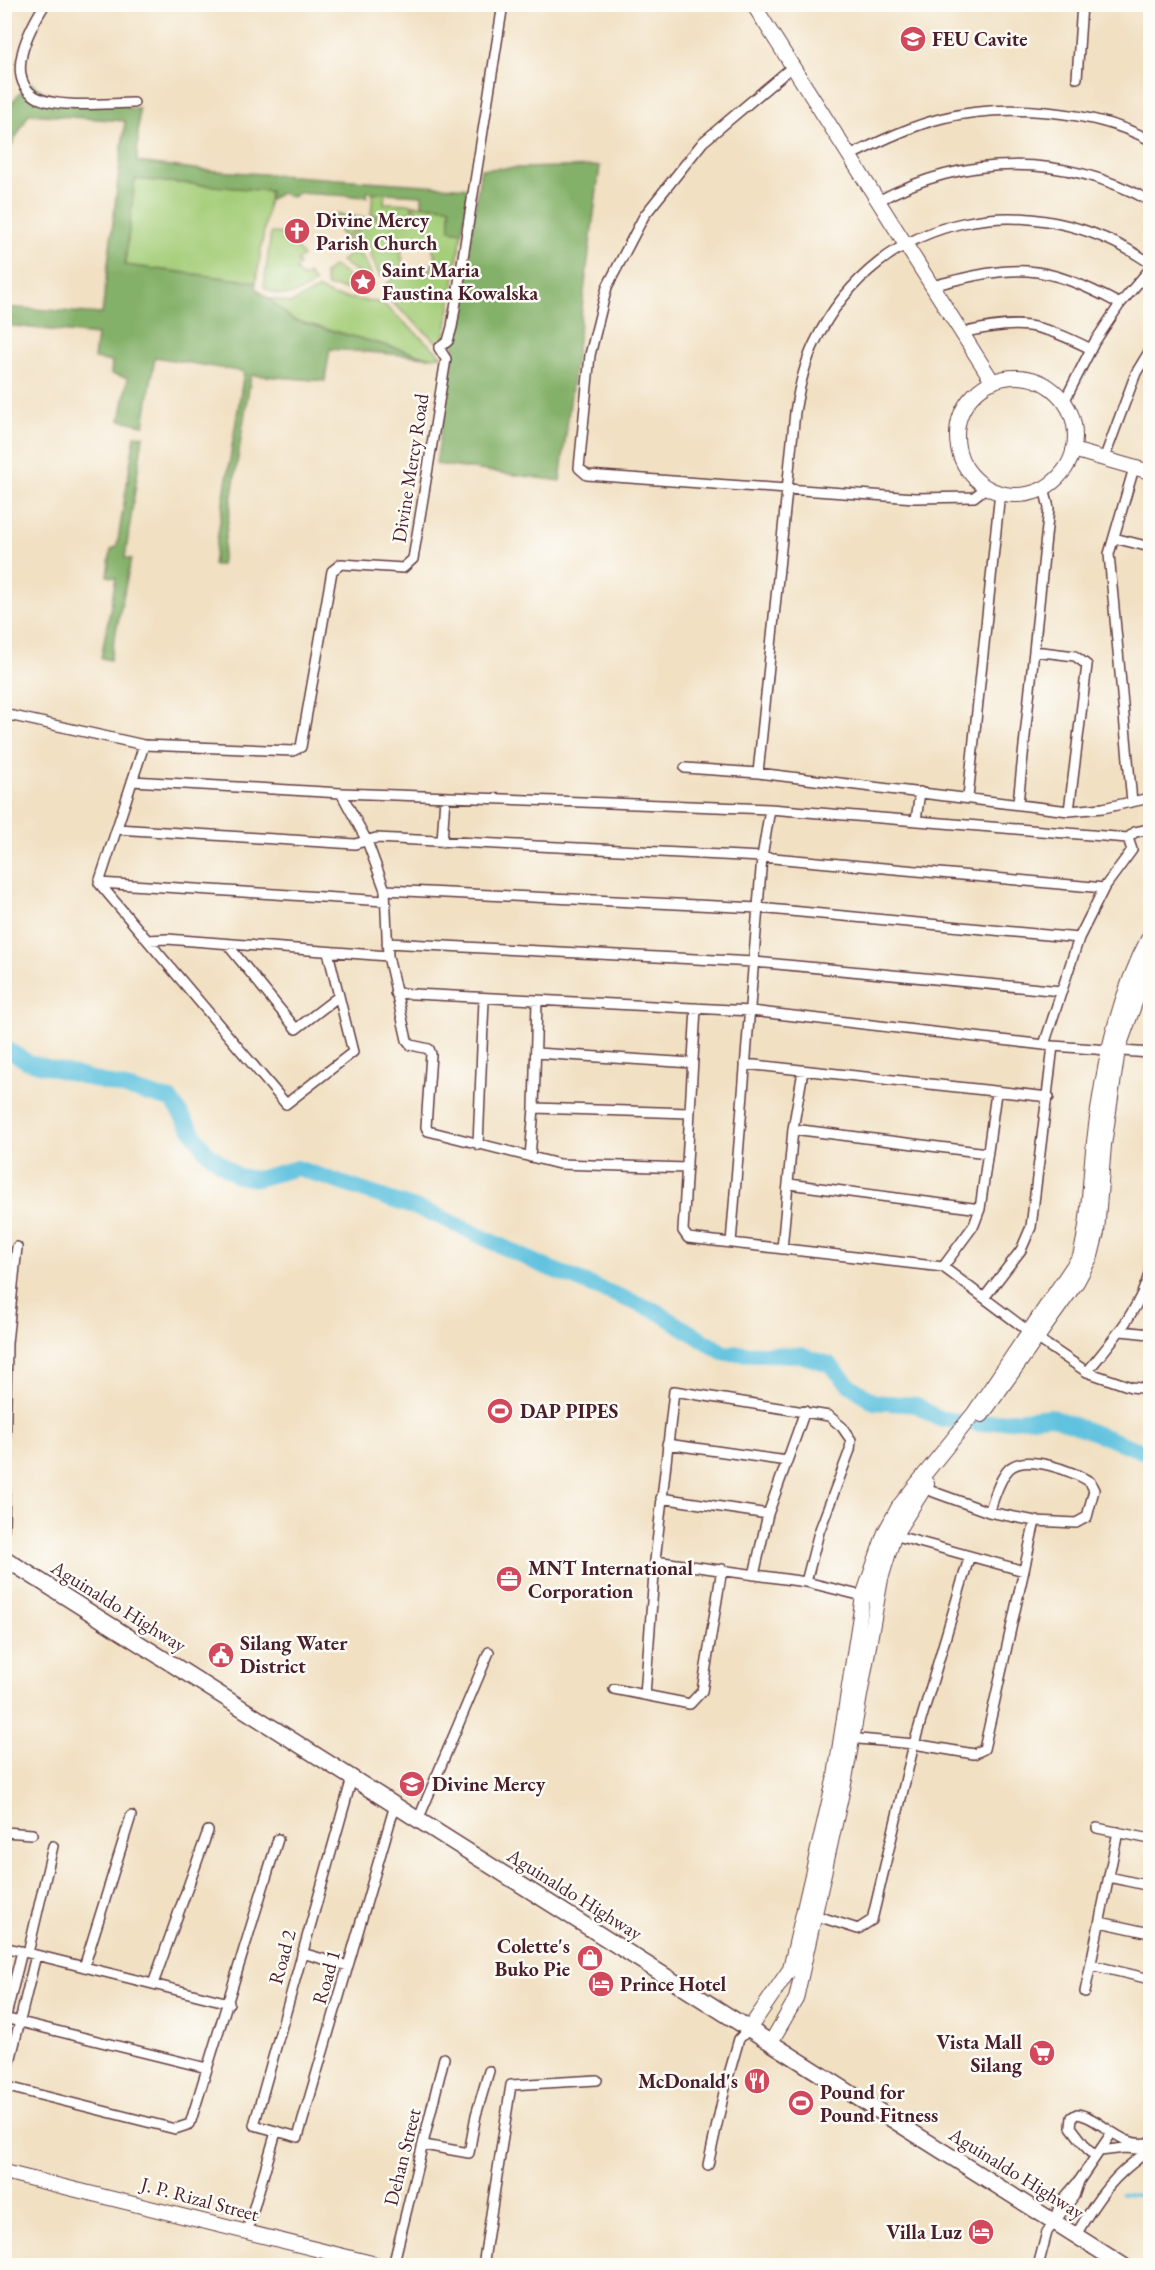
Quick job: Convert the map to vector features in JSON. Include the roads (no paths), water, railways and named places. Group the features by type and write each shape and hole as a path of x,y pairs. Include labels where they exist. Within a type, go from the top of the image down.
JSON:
{"main road":[{"name":"Aguinaldo Highway","path":"4,1558 1124,2265"}],"street":[{"path":"45,4 29,31 22,53 23,83 28,90 43,99 62,103 134,103"},
{"name":"Divine Mercy Road","path":"4,714 144,745 293,751 301,747 332,571 341,564 403,568 413,559 446,359 439,348 448,341 452,327 503,4"},
{"path":"753,4 993,382"},
{"path":"1077,78 1082,4"},
{"path":"792,67 703,142 644,216 607,287 590,355 579,468 587,475 915,498 974,497 994,490"},
{"path":"849,156 888,138 942,118 981,112 1024,111 1076,116 1138,133 1150,140"},
{"path":"878,201 908,185 941,173 972,167 1002,165 1071,171 1129,189 1150,201"},
{"path":"758,773 795,412 802,374 815,341 841,301 866,272 905,244 931,232 969,220 1009,216 1058,221 1103,235 1150,263"},
{"path":"1064,402 1091,349 1120,304 1150,269"},
{"path":"932,286 982,273 1034,270 1058,275 1084,285 1120,304"},
{"path":"962,333 1004,324 1026,325 1055,331 1091,349"},
{"path":"1104,459 1136,373 1150,350"},
{"path":"1008,377 1024,377 1040,381 1064,402 1074,425 1073,450 1062,472 1044,488 1022,494 994,490 973,476 963,460 958,442 959,424 966,406 977,392 993,382 1008,377"},
{"path":"1073,450 1150,472"},
{"path":"1132,802 1109,554 1134,468"},
{"path":"1018,803 1048,508 1044,488"},
{"path":"968,797 994,490"},
{"path":"1114,538 1150,546"},
{"path":"1034,651 1075,656 1087,664 1069,811"},
{"path":"99,883 144,745"},
{"path":"685,768 758,773 1069,811 1150,798"},
{"path":"132,781 341,793 770,809 1128,838 1135,832 1150,829"},
{"path":"916,820 920,792"},
{"path":"341,793 367,841 385,890 388,956 408,1043 425,1046 431,1054 428,1131 559,1164 687,1168"},
{"path":"442,842 445,797"},
{"path":"731,1244 762,857 770,809"},
{"path":"117,829 355,844 376,838 762,857 1104,888"},
{"path":"984,1298 1021,1250 1032,1227 1049,1097 1048,1045 1061,991 1079,938 1104,888 1132,850 1128,838"},
{"path":"99,883 385,901"},
{"path":"99,883 286,1104 353,1052 328,952"},
{"path":"385,890 758,908 1079,938"},
{"path":"771,2042 796,1999 810,1913 848,1738 869,1598 889,1534 920,1486 977,1416 1033,1335 1080,1256 1086,1227 1093,1144 1113,1049 1130,982 1150,935"},
{"path":"148,940 167,939 388,956"},
{"path":"227,944 296,1029 339,996"},
{"path":"387,944 754,962 1061,991"},
{"path":"1113,1049 1150,961"},
{"path":"395,993 484,1000 751,1011 1048,1045 1150,1053"},
{"path":"478,1145 484,1000"},
{"path":"530,1157 537,1002"},
{"path":"696,1008 683,1231 688,1238 943,1267 1033,1335 1087,1372 1131,1387 1150,1389"},
{"path":"536,1053 692,1063"},
{"path":"745,1064 1049,1097"},
{"path":"783,1249 793,1129 803,1071"},
{"path":"943,1267 974,1225 980,1209 996,1093"},
{"path":"534,1108 689,1113"},
{"path":"793,1129 987,1153"},
{"path":"789,1184 980,1209"},
{"path":"4,1529 7,1343 17,1247"},
{"path":"1087,1372 1120,1331 1149,1283 1150,1270"},
{"path":"1120,1331 1150,1334"},
{"path":"645,1695 661,1498 674,1391 829,1416 843,1427 851,1440 850,1450 819,1532 806,1582"},
{"path":"754,1575 768,1514 805,1411"},
{"path":"667,1444 787,1461"},
{"path":"920,1486 989,1512 1035,1521 1076,1523 1087,1517 1094,1490 1090,1482 1060,1468 1038,1464 1016,1465 1008,1470 989,1512"},
{"path":"661,1498 768,1514"},
{"path":"848,1738 914,1744 974,1754 984,1749 1035,1521"},
{"path":"889,1534 969,1558 1024,1571"},
{"path":"810,1913 858,1929 872,1920 914,1744 969,1558"},
{"path":"655,1561 806,1582 869,1598"},
{"path":"614,1689 690,1704 698,1699 702,1691 722,1569"},
{"path":"418,1820 489,1652"},
{"name":"Road 2","path":"276,2132 254,2125 352,1778"},
{"name":"Road 1","path":"276,2132 298,2137 395,1805"},
{"path":"84,1967 131,1816"},
{"path":"1097,1828 1150,1839"},
{"path":"153,1984 208,1831"},
{"path":"4,1832 32,1834"},
{"path":"1085,1992 1118,1832"},
{"path":"53,1846 29,1953 20,2022 4,2086 176,2129 189,2124 193,2119 278,1839"},
{"path":"1109,1877 1150,1886"},
{"path":"708,2164 739,2039 749,2029 790,1970 810,1913"},
{"path":"1100,1922 1150,1933"},
{"path":"4,1947 228,2003"},
{"path":"29,1953 5,2020 207,2068"},
{"path":"302,1953 348,1966"},
{"path":"1091,1965 1150,1979"},
{"name":"Dehan Street","path":"393,2265 444,2058"},
{"path":"424,2145 469,2153 476,2115 489,2071"},
{"path":"483,2265 511,2085 597,2080"},
{"path":"1080,2114 1110,2131 1150,2147 1090,2152 1071,2127 1072,2117 1080,2114"},
{"path":"1038,2265 1047,2232 1074,2196 1079,2181 1110,2131"},
{"path":"247,2231 276,2132"},
{"path":"1076,2235 1098,2196 1113,2178 1150,2147"},
{"name":"J. P. Rizal Street","path":"4,2172 384,2265"}],"waterway":[{"path":"4,1048 28,1062 171,1100 206,1151 237,1176 257,1179 297,1168 436,1215 541,1265 656,1311 724,1353 800,1355 829,1364 848,1384 874,1402 917,1405 937,1418 956,1421"},
{"path":"976,1424 1050,1416 1150,1454"},
{"path":"1121,2194 1150,2197"}],"place":[{"name":"FEU Cavite","path":"913,39"},
{"name":"Divine Mercy Parish Church","path":"297,231"},
{"name":"Saint Maria Faustina Kowalska","path":"363,282"},
{"name":"DAP PIPES","path":"500,1411"},
{"name":"MNT International Corporation","path":"509,1579"},
{"name":"Silang Water District","path":"221,1655"},
{"name":"Divine Mercy","path":"412,1784"},
{"name":"Colette's Buko Pie","path":"590,1958"},
{"name":"Prince Hotel","path":"601,1984"},
{"name":"Vista Mall Silang","path":"1042,2053"},
{"name":"McDonald's","path":"757,2081"},
{"name":"Pound for Pound Fitness","path":"801,2103"},
{"name":"Villa Luz","path":"981,2232"}]}
